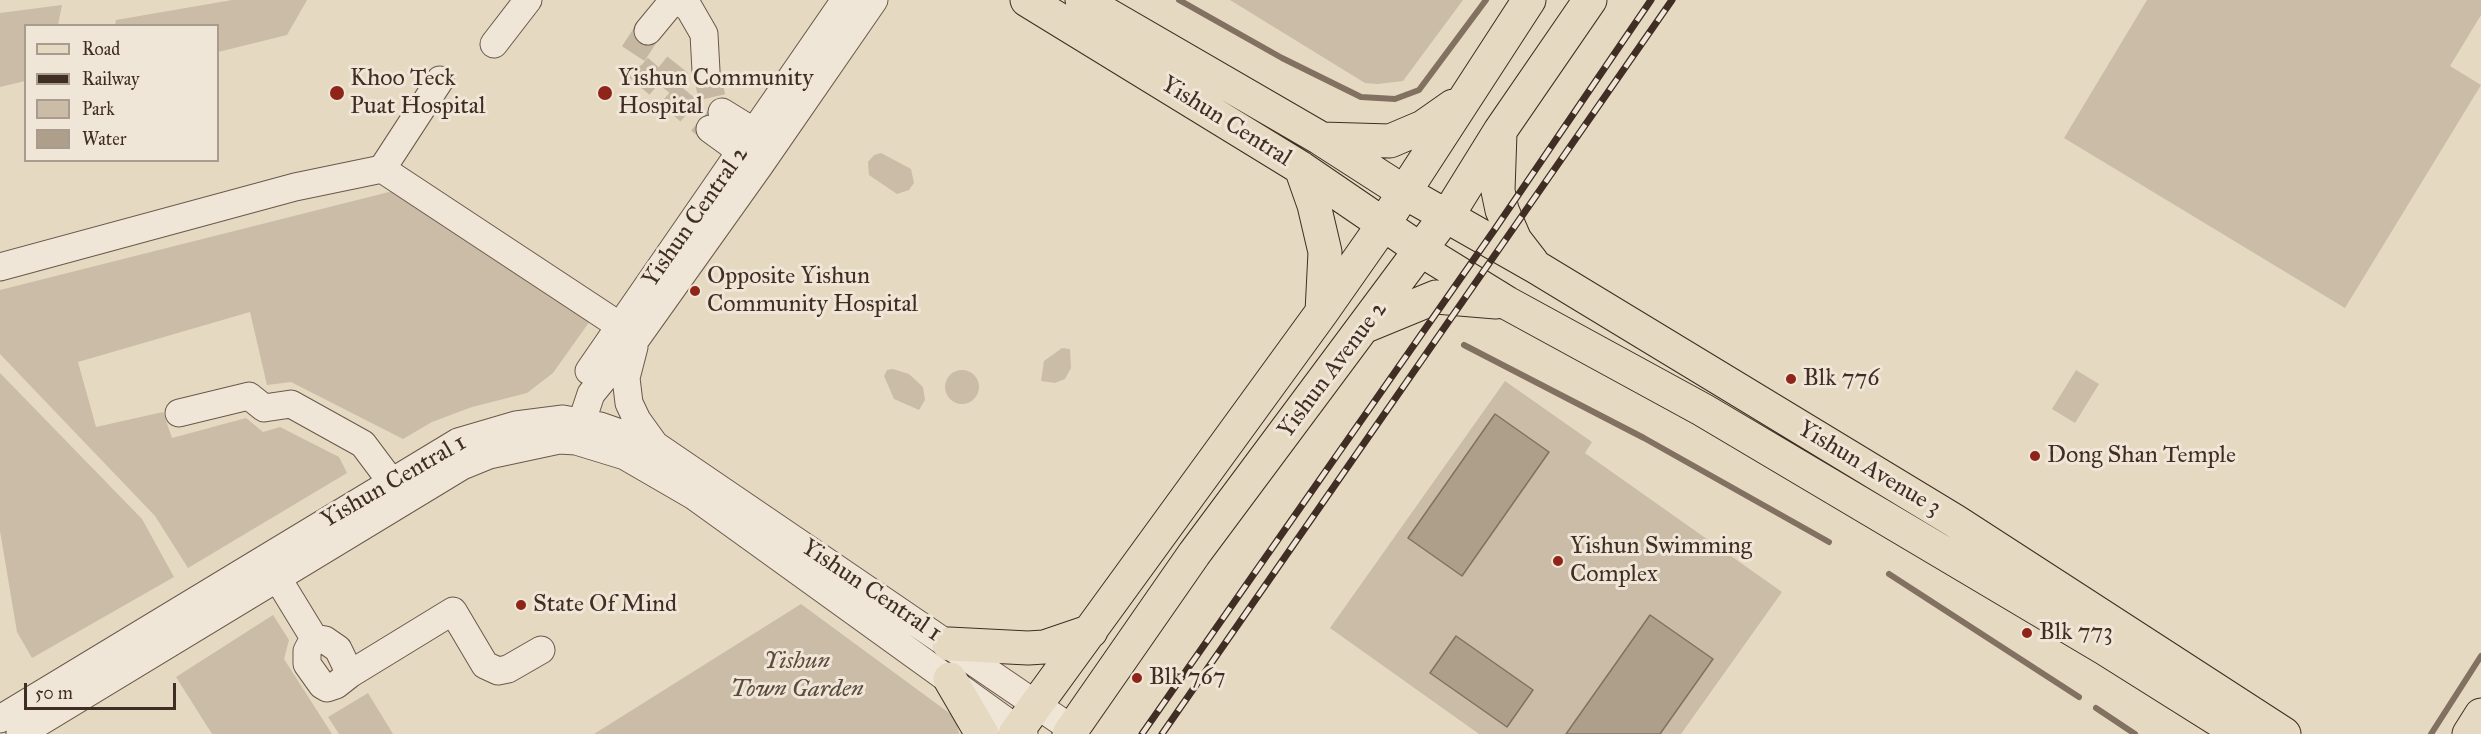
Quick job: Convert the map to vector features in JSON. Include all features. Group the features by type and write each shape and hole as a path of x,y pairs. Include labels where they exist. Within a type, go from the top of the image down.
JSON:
{"main road":[{"name":"Yishun Central","path":"1028,0 1301,168 1421,250"},
{"name":"Yishun Central","path":"1082,0 1320,138 1445,216"},
{"name":"Yishun Avenue 2","path":"1023,726 1383,225 1529,0"},
{"name":"Yishun Avenue 2","path":"1070,732 1194,554 1421,250 1590,0"},
{"path":"1320,138 1390,141 1424,127 1464,98"},
{"path":"1500,131 1498,191 1502,210 1515,240 1536,267"},
{"path":"1301,168 1314,205 1325,252 1322,312"},
{"name":"Yishun Avenue 3","path":"1445,216 1536,267 1955,521 2284,734"},
{"name":"Yishun Avenue 3","path":"1421,250 1507,303 1713,415 2104,648 2241,734"},
{"path":"1366,326 1436,297 1449,296 1507,303"},
{"path":"949,644 1044,647 1091,631"},
{"path":"950,679 982,734"},
{"path":"2469,734 2481,715"}],"street":[{"path":"494,44 528,0"},
{"name":"Yishun Central 2","path":"758,149 845,0"},
{"name":"Yishun Central 2","path":"570,431 628,332 758,149 874,0"},
{"path":"648,32 672,2 681,3 689,8 704,34 695,64"},
{"path":"0,267 295,187 381,169 440,80"},
{"path":"716,120 758,149"},
{"path":"381,169 628,332"},
{"name":"Yishun Central 2","path":"628,332 626,378 629,403 637,420 655,445"},
{"path":"179,413 249,396 264,408 291,405 363,444 390,480"},
{"name":"Yishun Central 1","path":"271,567 390,480 468,438 516,425 570,431 619,432 655,445 949,644 1023,726"},
{"name":"Yishun Central 1","path":"0,719 140,647 271,567 462,466 489,455 570,431 625,456 694,496 950,679 1023,726 1070,732"},
{"path":"271,567 314,638 325,640 338,649 350,674 453,611 485,665 498,671 508,669 541,650"},
{"name":"Yishun Central 1","path":"20,734 140,647"}],"green space":[{"path":"232,0 307,0 287,35 219,52 219,24 115,24 116,20"},
{"path":"1230,0 1463,0 1403,81 1378,84 1365,83"},
{"path":"2147,0 2481,0 2481,15 2450,66 2481,85 2345,308 2064,138"},
{"path":"62,5 58,24 24,24 24,81 0,87 0,13"},
{"path":"881,153 911,169 914,183 909,190 897,194 869,175 868,162 874,155"},
{"path":"397,190 590,321 553,373 527,393 472,407 432,422 403,439 291,382 267,385 250,312 78,362 96,427 163,412 172,438 246,418 263,432 280,427 339,457 347,473 188,568 155,516 0,354 0,290"},
{"path":"1062,348 1070,349 1071,368 1065,379 1055,383 1041,381 1044,361"},
{"path":"893,369 909,374 923,387 925,400 919,410 894,399 884,376 887,370"},
{"path":"962,370 974,375 979,387 974,399 962,404 950,399 945,387 950,375"},
{"path":"2076,370 2099,384 2075,423 2052,409"},
{"path":"0,373 142,519 174,577 32,658 17,632 0,531"},
{"name":"Yishun Swimming Complex","path":"1505,381 1592,442 1585,453 1782,592 1681,734 1479,734 1330,628"},
{"name":"Yishun Town Garden","path":"801,604 956,718 959,734 594,734"},
{"path":"273,615 289,640 284,659 332,734 212,734 176,677"},
{"path":"368,693 393,734 339,734 328,717"}],"water":[{"path":"1495,414 1549,452 1462,576 1408,538"},
{"path":"1650,615 1713,659 1660,734 1566,734"},
{"path":"1456,636 1533,690 1507,727 1430,673"}],"waterway":[{"path":"1179,0 1282,58 1361,97 1395,99 1419,90 1486,0"},
{"path":"1464,345 1644,438 1829,542"},
{"path":"1889,574 2079,697"},
{"path":"2431,734 2481,656"},
{"path":"2096,708 2135,734"}],"tunnel":[{"path":"648,31 633,54 639,68 710,129"},
{"path":"661,86 685,56"},
{"path":"706,71 714,106 722,112"}],"railway":[{"path":"1142,734 1495,229 1651,0"},
{"path":"1162,734 1672,0"}],"place":[{"name":"Khoo Teck Puat Hospital","path":"337,93"},
{"name":"Yishun Community Hospital","path":"605,93"},
{"name":"Opposite Yishun Community Hospital","path":"695,291"},
{"name":"Blk 776","path":"1791,379"},
{"name":"Dong Shan Temple","path":"2035,456"},
{"name":"Yishun Swimming Complex","path":"1558,561"},
{"name":"State Of Mind","path":"521,605"},
{"name":"Blk 773","path":"2027,633"},
{"name":"Blk 767","path":"1137,678"}]}
